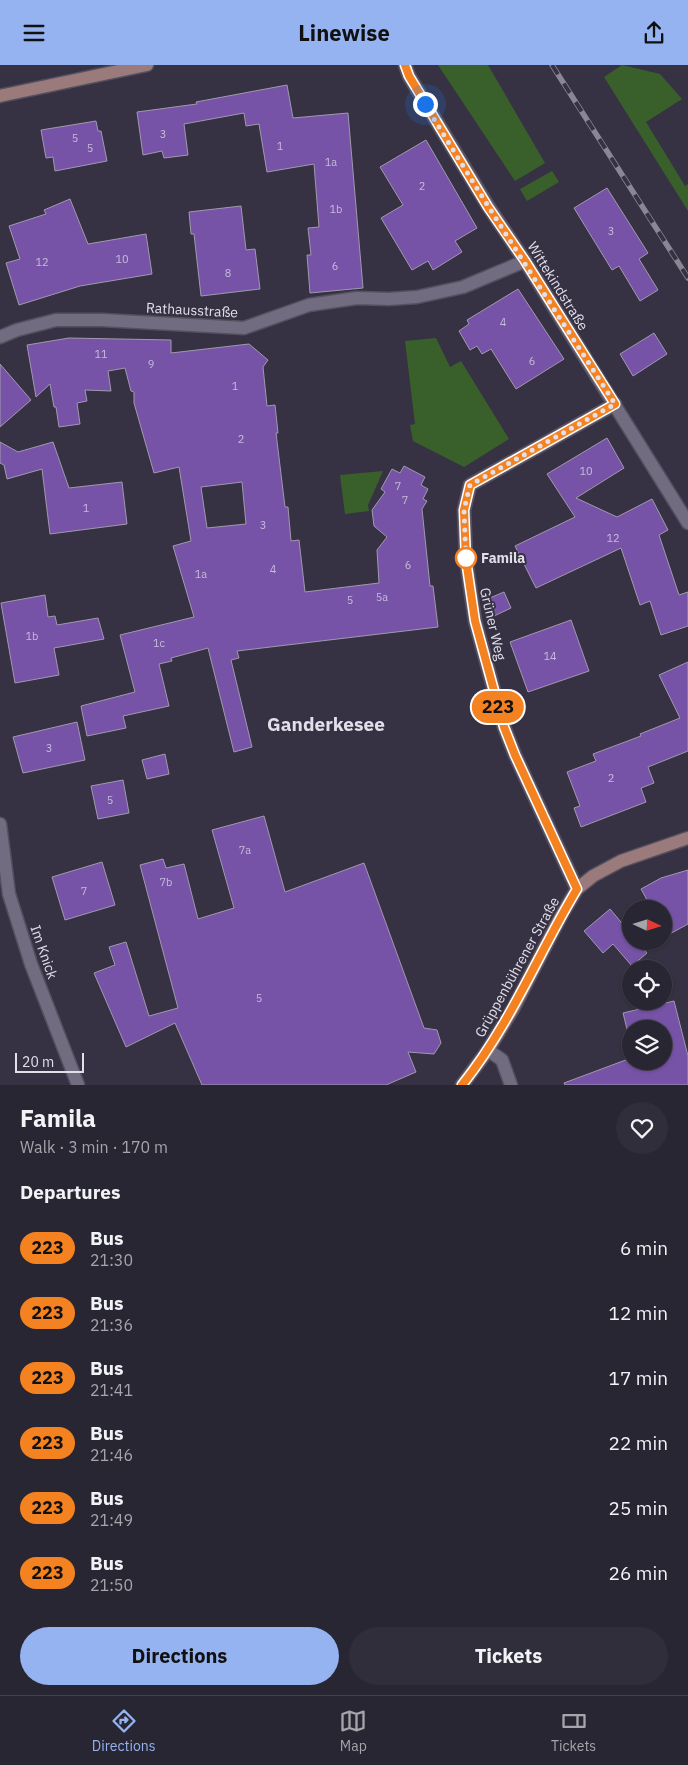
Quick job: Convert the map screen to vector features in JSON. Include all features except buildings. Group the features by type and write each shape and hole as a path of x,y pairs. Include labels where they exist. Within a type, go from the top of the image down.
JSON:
{"street":[{"path":"0,96 147,65"},
{"name":"Wittekindstraße","path":"405,65 409,76 450,145 525,261 688,523"},
{"name":"Rathausstraße","path":"0,337 17,330 56,320 102,320 244,328 309,305 357,298 389,299 417,297 464,287 525,261"},
{"name":"Grüner Weg","path":"577,889 515,755 500,716 475,621 467,574 464,510 470,485 615,404"},
{"name":"Im Knick","path":"0,824 9,894 31,964 78,1085"},
{"name":"Grüppenbührener Straße","path":"462,1085 488,1051 514,1007 577,889 593,876 622,861 688,838"},
{"path":"488,1051 502,1060 511,1085"}],"green space":[{"path":"438,65 488,65 545,163 515,181"},
{"path":"622,65 660,74 682,99 646,122 685,186 688,184 688,211 604,77"},
{"path":"552,171 559,182 527,201 520,189"},
{"path":"436,338 450,367 461,361 509,439 464,467 413,441 410,425 415,424 405,341"},
{"path":"383,471 368,505 369,511 345,514 340,475"}],"railway":[{"path":"552,65 688,278"}],"bus line":[{"name":"223","path":"405,65 409,76 488,207 525,261 615,404 470,485 464,510 467,574 475,621 500,716 515,755 577,889 514,1007 488,1051 462,1085"}],"place":[{"name":"Famila","path":"466,558"}],"district":[{"name":"Ganderkesee","path":"326,724"}],"route":[{"path":"425,104 488,207 525,261 615,404 470,485 464,510 466,560 466,558"}]}
